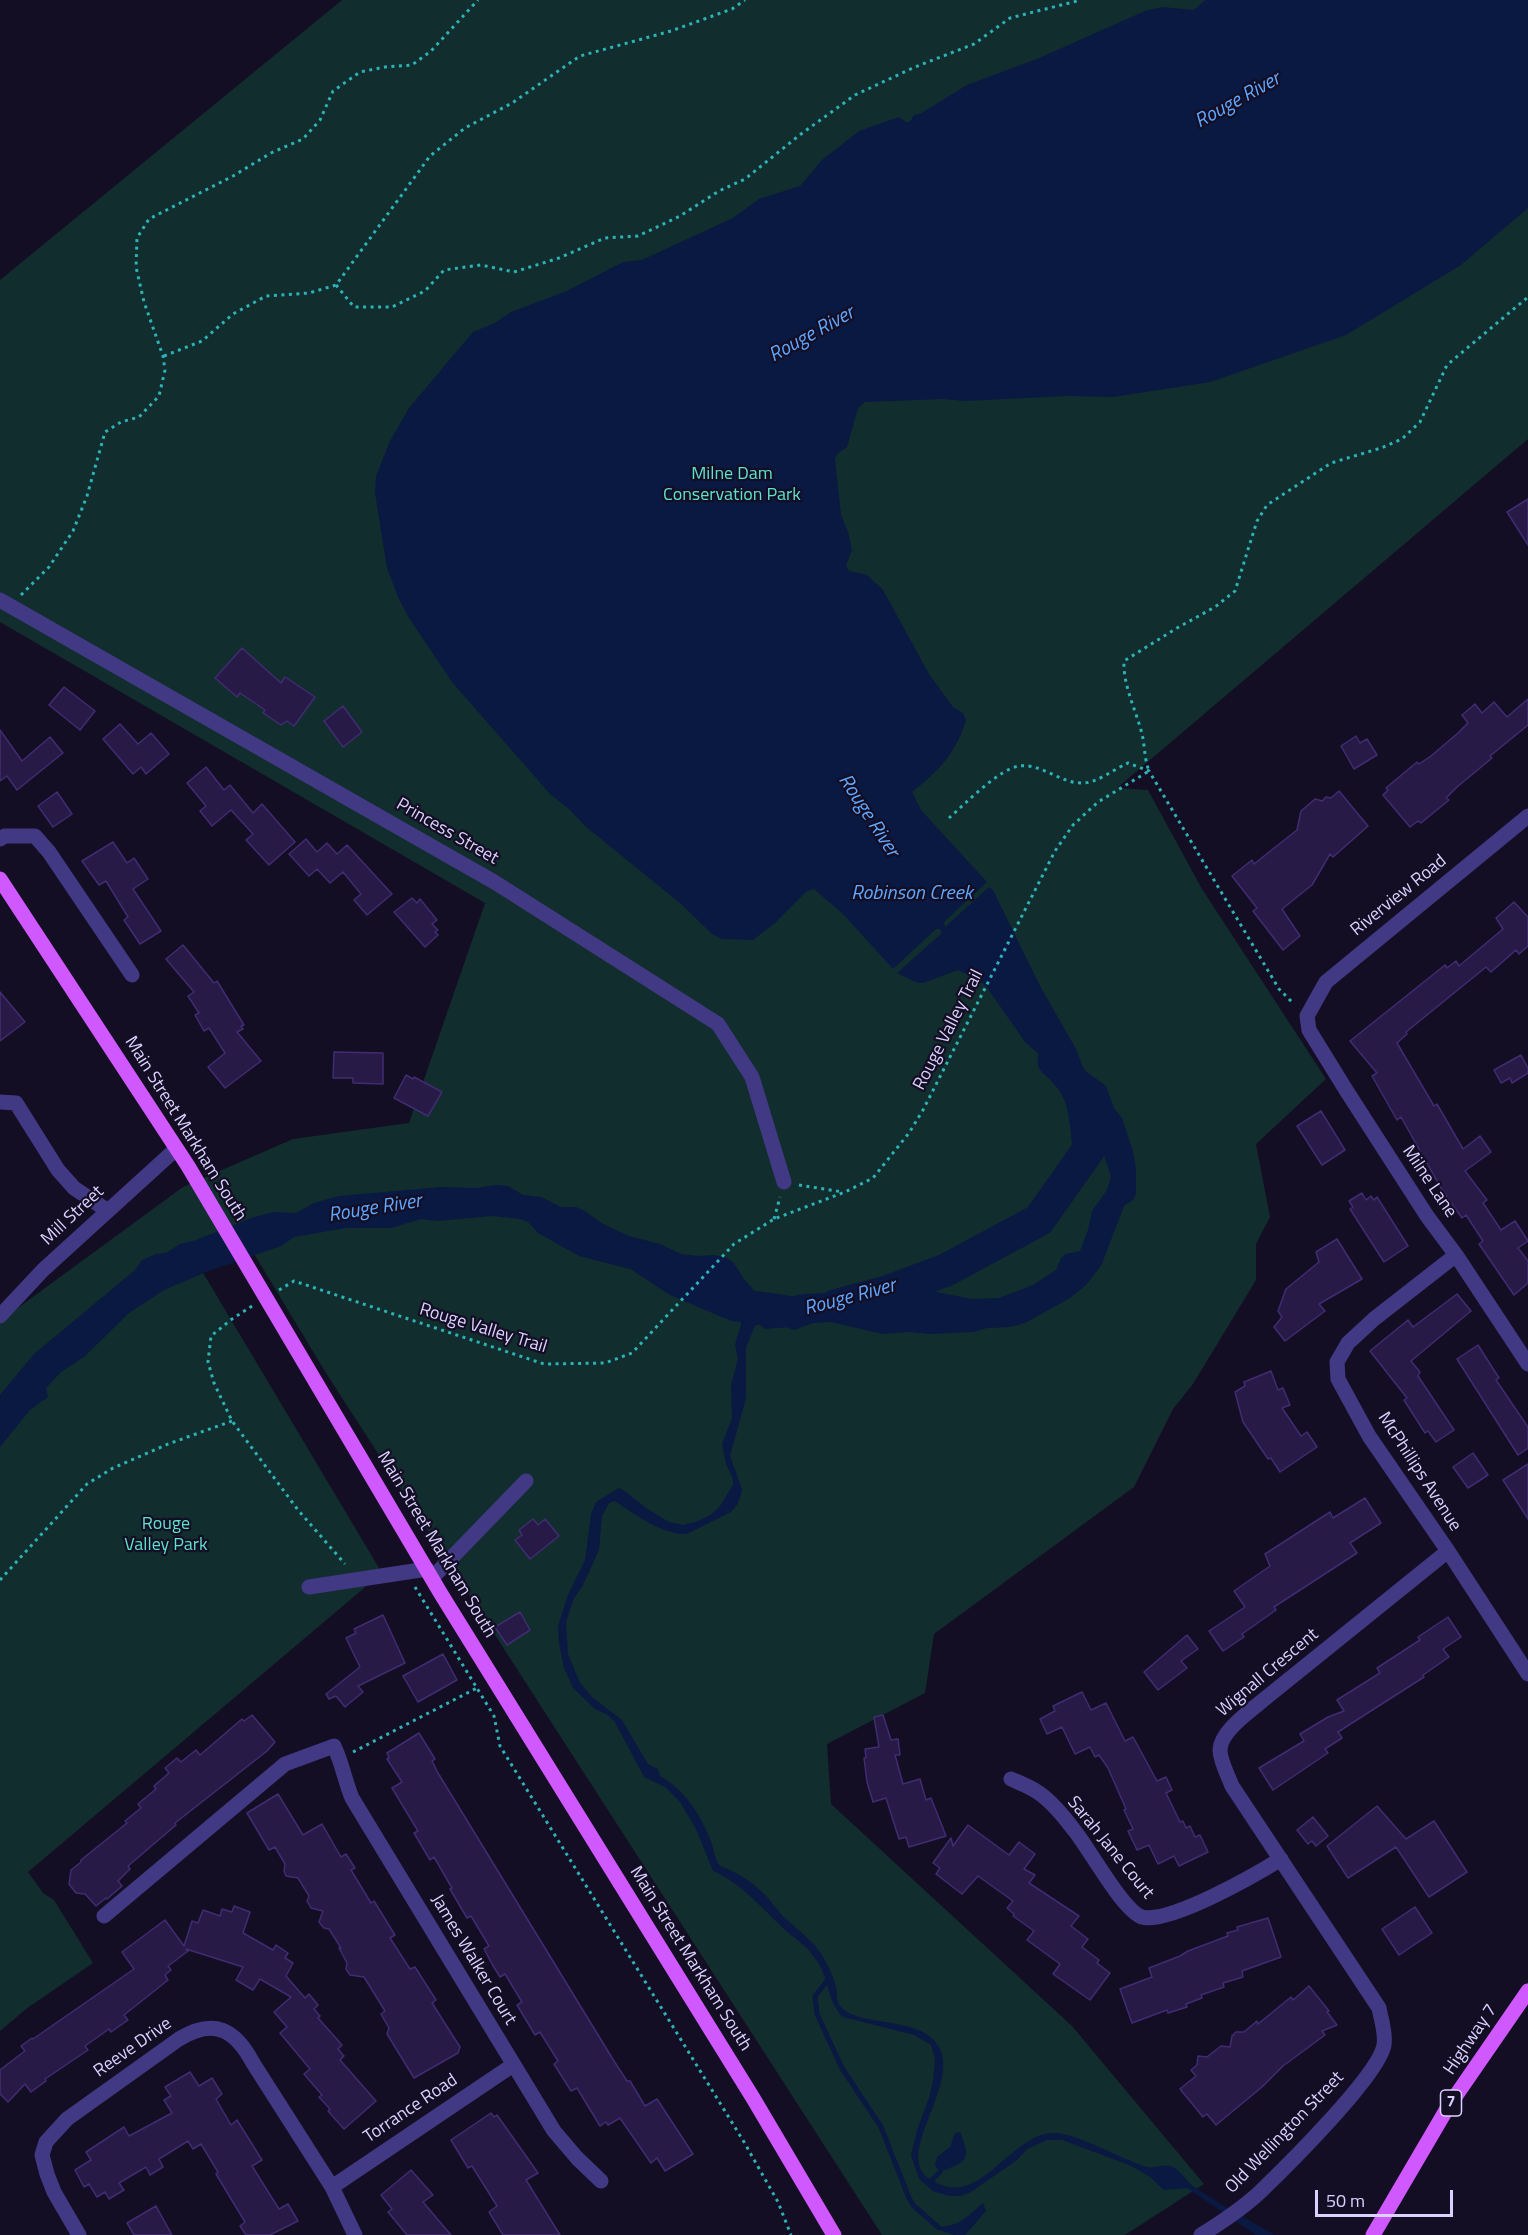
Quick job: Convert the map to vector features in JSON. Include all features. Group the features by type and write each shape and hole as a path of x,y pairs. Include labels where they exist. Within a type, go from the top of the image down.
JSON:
{"main road":[{"name":"Main Street Markham South","path":"0,879 188,1166 430,1573 753,2098 834,2235"},
{"name":"Highway 7","path":"1373,2235 1448,2108 1528,1991"}],"street":[{"name":"Princess Street","path":"5,602 496,883 718,1024 752,1077 784,1182"},
{"name":"Riverview Road","path":"1306,1016 1326,982 1528,816"},
{"path":"0,838 35,836 49,852 132,975"},
{"name":"Milne Lane","path":"1306,1016 1309,1030 1346,1090 1427,1216 1456,1255 1528,1364"},
{"path":"0,1102 16,1103 58,1170 74,1188 108,1211"},
{"name":"Mill Street","path":"0,1316 43,1270 176,1149"},
{"name":"McPhillips Avenue","path":"1456,1255 1374,1318 1348,1343 1337,1362 1338,1379 1369,1436 1527,1670"},
{"path":"309,1587 406,1573 430,1573 526,1481"},
{"name":"Wignall Crescent","path":"1281,1859 1232,1786 1220,1752 1221,1740 1262,1701 1448,1551"},
{"path":"104,1916 285,1764 337,1752"},
{"name":"James Walker Court","path":"337,1752 352,1798 554,2131 601,2181"},
{"name":"Sarah Jane Court","path":"1011,1779 1040,1794 1047,1801 1075,1831 1121,1896 1136,1914 1143,1917 1158,1918 1174,1912 1240,1884 1281,1859"},
{"name":"Old Wellington Street","path":"1201,2235 1226,2220 1260,2192 1353,2095 1384,2045 1379,2008 1281,1859"},
{"name":"Reeve Drive","path":"79,2235 54,2192 47,2174 42,2155 46,2142 67,2119 179,2038 193,2030 210,2027 226,2032 243,2044 332,2187 355,2235"},
{"name":"Torrance Road","path":"332,2187 513,2064"}],"path":[{"path":"5,602 49,567 73,531 87,496 105,432 121,422 139,417 159,396 165,370 163,356 144,302 136,267 137,238 149,219 303,138 320,120 333,91 360,72 412,64 431,51 478,0"},
{"path":"163,356 202,341 233,314 266,296 309,293 336,285 430,156 465,128 512,103 580,56 671,31 732,9 745,0"},
{"path":"336,285 354,307 392,307 425,291 444,270 480,265 514,272 559,258 605,237 638,236 680,216 719,191 745,179 801,134 855,96 974,44 1010,18 1081,0"},
{"path":"1306,1016 1279,989 1149,771 1144,756 1142,736 1123,674 1124,662 1215,607 1235,591 1257,521 1267,505 1331,462 1381,448 1402,439 1420,422 1447,365 1528,297"},
{"path":"949,818 985,786 1018,766 1028,766 1067,780 1083,783 1128,763 1149,771"},
{"name":"Rouge Valley Trail","path":"276,1292 294,1281 544,1364 604,1363 632,1353 734,1244 774,1219 845,1192 873,1178 909,1134 923,1110 1055,851 1073,825 1098,802 1149,771"},
{"path":"774,1219 784,1182 845,1192"},
{"path":"259,1302 211,1336 208,1362 214,1383 232,1421 298,1510 359,1580"},
{"path":"0,1581 87,1484 113,1468 168,1444 232,1421"},
{"path":"406,1573 494,1716 500,1746 744,2142 778,2202 792,2235"},
{"path":"337,1752 477,1688"}],"green space":[{"name":"Milne Dam Conservation Park","path":"342,0 1528,0 1528,439 1117,788 1148,790 1202,889 1326,1079 1256,1144 1270,1217 1256,1244 1256,1280 1193,1384 1173,1409 1134,1487 934,1634 925,1693 827,1744 831,1804 1072,2026 1204,2184 1125,2235 882,2235 326,1373 242,1234 193,1256 382,1573 28,1872 43,1893 54,1900 93,1963 26,2009 0,2031 0,1321 183,1187 293,1139 409,1123 485,903 0,622 0,280"}],"water":[{"name":"Robinson Creek","path":"1205,0 1528,0 1528,208 1461,265 1346,335 1210,382 1113,397 1066,396 965,401 944,399 865,402 858,408 847,447 837,454 835,459 841,515 852,550 846,565 849,571 867,575 883,590 929,674 953,707 963,713 966,720 952,752 930,777 912,792 921,810 987,882 944,922 945,927 989,887 993,890 1040,986 1076,1049 1084,1070 1106,1086 1114,1108 1122,1118 1133,1151 1136,1194 1133,1200 1124,1206 1101,1266 1086,1285 1070,1298 1025,1323 974,1332 930,1334 910,1332 883,1334 831,1322 813,1323 794,1330 786,1327 765,1329 759,1324 755,1326 746,1347 746,1398 730,1456 742,1489 737,1505 731,1512 687,1534 667,1531 640,1518 615,1501 609,1503 602,1516 599,1550 583,1585 573,1600 566,1623 568,1654 580,1683 592,1697 622,1720 648,1764 658,1769 660,1776 677,1788 691,1803 706,1830 720,1866 732,1871 757,1888 822,1954 832,1974 840,2006 851,2014 921,2031 932,2038 940,2049 943,2064 941,2080 919,2149 919,2163 927,2177 952,2187 967,2185 981,2178 1037,2136 1063,2134 1086,2141 1147,2167 1173,2167 1203,2193 1275,2235 1256,2235 1187,2188 1164,2190 1149,2176 1129,2165 1062,2140 1047,2140 1027,2149 1017,2160 971,2192 960,2196 949,2196 933,2191 919,2179 911,2155 933,2081 935,2059 931,2045 914,2035 843,2017 834,2005 819,1964 810,1952 741,1888 713,1871 696,1829 680,1802 665,1787 644,1777 615,1722 608,1715 595,1709 573,1688 564,1668 558,1627 567,1597 585,1560 591,1514 596,1502 619,1488 669,1522 683,1525 712,1514 733,1485 722,1444 732,1418 731,1385 738,1359 735,1344 741,1325 740,1308 724,1292 709,1284 691,1282 664,1284 638,1271 579,1256 538,1233 528,1222 521,1219 492,1216 438,1221 421,1219 391,1228 346,1228 294,1237 281,1246 206,1272 164,1290 129,1313 84,1357 61,1372 46,1388 48,1397 30,1410 0,1447 0,1395 34,1354 135,1270 142,1260 156,1254 166,1253 180,1244 254,1217 274,1212 296,1213 314,1203 339,1196 442,1187 508,1186 523,1195 541,1197 561,1207 576,1207 603,1224 629,1236 660,1244 681,1254 714,1255 727,1258 733,1262 759,1296 775,1300 803,1294 898,1295 931,1291 972,1299 999,1298 1033,1285 1056,1270 1061,1258 1066,1254 1080,1251 1092,1211 1107,1190 1111,1176 1088,1108 1080,1094 1061,1074 1025,1042 986,986 978,979 958,970 918,983 897,973 942,933 940,929 936,929 893,969 844,915 814,889 807,891 775,923 753,940 722,939 712,934 680,903 585,826 551,795 452,682 409,618 387,568 375,493 376,476 390,441 409,408 473,332 495,323 511,312 567,291 623,262 642,260 733,218 759,199 800,186 822,160 859,131 899,117 910,122 914,115 920,114 967,85 1037,59 1145,11 1162,7 1194,10"},
{"path":"960,2132 966,2149 965,2159 940,2172 935,2165 937,2157 950,2147 955,2133"},
{"path":"983,2203 986,2211 965,2235 954,2235 939,2230 938,2227 952,2225 963,2220"}],"building":[{"path":"1528,499 1528,545 1507,512"},
{"path":"242,648 281,683 285,677 315,697 294,726 287,721 281,725 263,713 265,710 240,693 237,697 215,678"},
{"path":"64,687 95,711 80,730 49,705"},
{"path":"1528,699 1528,725 1457,787 1446,798 1449,800 1421,823 1418,821 1410,827 1383,795 1388,790 1386,788 1417,762 1419,764 1431,756 1458,733 1468,723 1462,715 1475,704 1482,713 1494,702 1507,717"},
{"path":"343,706 362,732 343,747 324,721"},
{"path":"120,724 138,744 151,733 169,754 146,774 141,767 133,774 103,739"},
{"path":"0,730 22,761 50,737 63,753 17,790 7,776 0,781"},
{"path":"1356,736 1360,743 1367,739 1377,755 1354,769 1341,746"},
{"path":"206,767 224,790 230,785 253,813 262,804 295,842 269,865 246,840 253,834 231,810 212,826 200,811 206,806 187,783"},
{"path":"1339,791 1368,826 1333,857 1330,854 1312,885 1282,909 1300,936 1283,950 1253,911 1257,908 1232,876 1252,860 1254,864 1297,830 1301,811 1315,799 1322,801 1326,797 1331,798"},
{"path":"57,792 72,814 53,827 38,806"},
{"path":"306,839 317,852 327,843 337,854 347,845 392,894 367,915 354,900 361,894 343,872 330,883 317,869 309,876 289,854"},
{"path":"113,842 127,863 134,858 148,879 133,889 161,931 140,944 124,920 128,917 106,881 99,885 82,861"},
{"path":"412,898 417,903 420,899 437,920 432,924 438,930 435,932 438,935 425,947 394,912"},
{"path":"1514,902 1528,917 1528,946 1519,954 1516,950 1491,972 1486,967 1406,1032 1407,1034 1397,1043 1434,1106 1437,1104 1463,1149 1480,1136 1491,1152 1465,1171 1487,1200 1483,1203 1501,1230 1515,1221 1528,1241 1518,1248 1528,1261 1528,1283 1514,1295 1479,1244 1483,1241 1466,1215 1462,1218 1442,1190 1401,1117 1397,1120 1372,1076 1377,1073 1350,1041 1445,965 1447,968 1456,961 1459,966 1503,929 1496,918"},
{"path":"183,945 214,983 217,981 244,1025 241,1026 243,1029 237,1032 261,1061 225,1088 208,1067 225,1053 209,1028 204,1031 195,1015 199,1013 188,996 194,992 166,959"},
{"path":"0,992 25,1022 0,1041"},
{"path":"334,1052 383,1053 383,1084 353,1083 353,1078 333,1078"},
{"path":"1521,1055 1528,1068 1528,1073 1512,1083 1510,1078 1501,1083 1494,1070"},
{"path":"406,1075 442,1092 428,1116 394,1098"},
{"path":"1321,1111 1345,1150 1322,1165 1297,1126"},
{"path":"1362,1193 1366,1200 1371,1196 1374,1200 1377,1197 1408,1246 1384,1262 1350,1209 1353,1207 1349,1201"},
{"path":"1337,1239 1362,1279 1319,1304 1325,1311 1285,1341 1274,1327 1282,1317 1278,1311 1286,1289 1319,1262 1316,1252"},
{"path":"1457,1294 1471,1311 1411,1361 1420,1372 1418,1376 1454,1430 1436,1442 1428,1431 1425,1433 1404,1400 1407,1398 1370,1351 1408,1320 1413,1327"},
{"path":"1478,1345 1499,1378 1496,1380 1528,1427 1528,1448 1518,1455 1457,1359"},
{"path":"1271,1371 1278,1390 1283,1388 1290,1405 1282,1408 1301,1436 1307,1432 1317,1447 1280,1472 1271,1458 1268,1459 1243,1422 1235,1392 1245,1386 1244,1382"},
{"path":"1473,1453 1488,1475 1468,1488 1453,1467"},
{"path":"1528,1464 1528,1519 1503,1480"},
{"path":"1365,1498 1381,1523 1350,1543 1357,1553 1274,1607 1276,1610 1242,1634 1244,1637 1223,1651 1209,1631 1245,1607 1234,1591 1270,1566 1265,1554 1330,1512 1333,1518"},
{"path":"533,1519 538,1525 545,1519 559,1536 530,1559 515,1540 522,1535 519,1530"},
{"path":"520,1612 530,1630 507,1645 495,1627"},
{"path":"383,1615 405,1663 358,1686 363,1692 345,1707 336,1696 329,1699 326,1694 360,1667 346,1638 356,1633 354,1629"},
{"path":"1448,1617 1461,1637 1443,1649 1449,1657 1423,1675 1424,1677 1338,1732 1342,1738 1325,1749 1328,1753 1273,1790 1259,1768 1304,1741 1300,1734 1328,1717 1344,1711 1337,1700 1380,1673 1377,1668 1420,1640 1418,1637"},
{"path":"1187,1635 1198,1649 1181,1661 1187,1668 1158,1690 1144,1672"},
{"path":"443,1654 457,1680 418,1702 403,1676"},
{"path":"1082,1692 1091,1710 1106,1703 1125,1741 1133,1737 1157,1781 1166,1777 1172,1790 1166,1793 1180,1822 1183,1821 1186,1828 1190,1826 1195,1837 1200,1835 1208,1852 1179,1866 1174,1856 1158,1864 1149,1845 1137,1850 1128,1831 1133,1829 1124,1810 1126,1809 1108,1768 1099,1755 1095,1757 1090,1747 1075,1754 1062,1727 1047,1734 1040,1719 1055,1711 1053,1706"},
{"path":"252,1715 275,1742 267,1751 175,1823 176,1825 128,1866 130,1869 118,1881 122,1886 107,1899 96,1906 85,1894 76,1893 69,1884 71,1870 127,1823 125,1821 141,1808 138,1804 156,1789 154,1786 169,1773 165,1768 177,1758 181,1762 196,1750 200,1755 242,1719 244,1721"},
{"path":"883,1715 891,1740 898,1739 900,1755 895,1755 903,1784 920,1779 926,1800 931,1798 946,1836 909,1847 906,1837 899,1839 886,1798 873,1802 867,1782 865,1749 879,1747 874,1717"},
{"path":"419,1733 435,1759 432,1761 438,1773 627,2081 630,2081 645,2106 657,2099 693,2154 665,2171 657,2158 651,2163 620,2118 608,2125 606,2122 600,2126 577,2088 571,2091 554,2064 558,2061 540,2032 535,2035 517,2005 522,2002 505,1974 500,1977 492,1964 484,1949 489,1946 471,1916 467,1918 434,1857 430,1860 414,1833 418,1831 392,1788 402,1782 387,1759 389,1758 387,1753"},
{"path":"278,1794 303,1835 322,1824 341,1857 346,1854 355,1868 351,1870 371,1903 374,1901 395,1935 390,1938 410,1969 415,1967 436,2000 432,2003 460,2047 458,2053 414,2078 387,2034 389,2028 381,2014 385,2011 364,1977 350,1975 339,1948 341,1948 329,1929 324,1928 319,1922 323,1911 311,1908 307,1901 309,1896 298,1878 286,1876 285,1864 275,1847 269,1850 247,1813"},
{"path":"1377,1806 1406,1839 1434,1821 1467,1872 1429,1897 1396,1847 1348,1878 1327,1846"},
{"path":"1313,1817 1328,1836 1316,1846 1312,1841 1308,1844 1297,1830"},
{"path":"968,1825 1009,1855 1019,1842 1035,1854 1024,1869 1035,1875 1029,1883 1079,1916 1071,1926 1088,1939 1082,1947 1099,1960 1097,1963 1110,1973 1090,2000 1053,1974 1060,1964 1027,1940 1034,1931 1013,1916 1014,1914 1007,1908 1013,1901 978,1876 962,1894 936,1874 940,1868 933,1863 951,1838 953,1846"},
{"path":"234,1906 250,1912 243,1933 273,1950 276,1945 288,1953 285,1958 293,1963 286,1976 305,1998 309,1994 318,2005 314,2009 320,2016 318,2018 342,2045 338,2049 344,2056 340,2060 376,2101 344,2129 328,2111 330,2109 319,2097 322,2095 304,2074 310,2069 280,2033 287,2027 274,2012 291,1997 260,1979 253,1990 236,1980 243,1967 186,1949 188,1951 168,1966 171,1970 165,1975 168,1980 124,2015 128,2020 111,2032 109,2029 85,2046 88,2050 45,2079 46,2081 31,2092 25,2084 8,2102 0,2094 0,2070 25,2051 21,2046 134,1969 122,1952 165,1920 184,1946 192,1921 198,1923 203,1910 220,1916 222,1909 232,1912"},
{"path":"1415,1907 1432,1933 1399,1955 1382,1929"},
{"path":"1268,1918 1281,1957 1242,1971 1243,1977 1223,1983 1224,1987 1201,1995 1202,1998 1186,2004 1187,2007 1168,2013 1167,2010 1132,2023 1120,1989 1152,1977 1149,1968 1228,1936 1227,1933 1238,1930 1237,1927"},
{"path":"1309,1986 1337,2025 1322,2031 1325,2035 1283,2066 1262,2087 1216,2125 1207,2114 1203,2117 1180,2089 1196,2076 1191,2070 1197,2065 1198,2056 1207,2057 1221,2046 1230,2047 1232,2036 1236,2032 1244,2032 1257,2021 1258,2024 1291,1997 1293,2000"},
{"path":"190,2072 199,2086 212,2078 222,2094 216,2099 231,2125 237,2120 262,2160 252,2166 279,2209 288,2204 298,2221 270,2235 246,2235 240,2226 245,2222 201,2144 193,2149 188,2141 159,2159 163,2167 150,2175 146,2167 119,2183 124,2190 109,2199 105,2192 97,2197 89,2184 84,2187 75,2170 91,2160 86,2152 124,2127 129,2136 172,2113 164,2100 171,2096 165,2087"},
{"path":"491,2113 494,2117 497,2115 538,2173 526,2180 560,2235 503,2235 489,2212 497,2206 472,2166 468,2168 451,2140"},
{"path":"411,2170 433,2195 423,2202 451,2235 407,2235 388,2212 392,2209 381,2195"},
{"path":"156,2206 172,2235 134,2235 127,2223"}],"waterway":[{"name":"Rouge River","path":"835,1306 887,1292 946,1270 1039,1220 1089,1149 1082,1100 1065,1071 1054,1061"},
{"name":"Rouge River","path":"645,1259 677,1280 736,1305 782,1311"},
{"path":"827,1981 815,1996 817,2014 842,2068 881,2127 909,2198 914,2206 938,2227"},
{"path":"932,2180 940,2172"}],"park label":[{"name":"Rouge Valley Park","path":"166,1535"}]}
